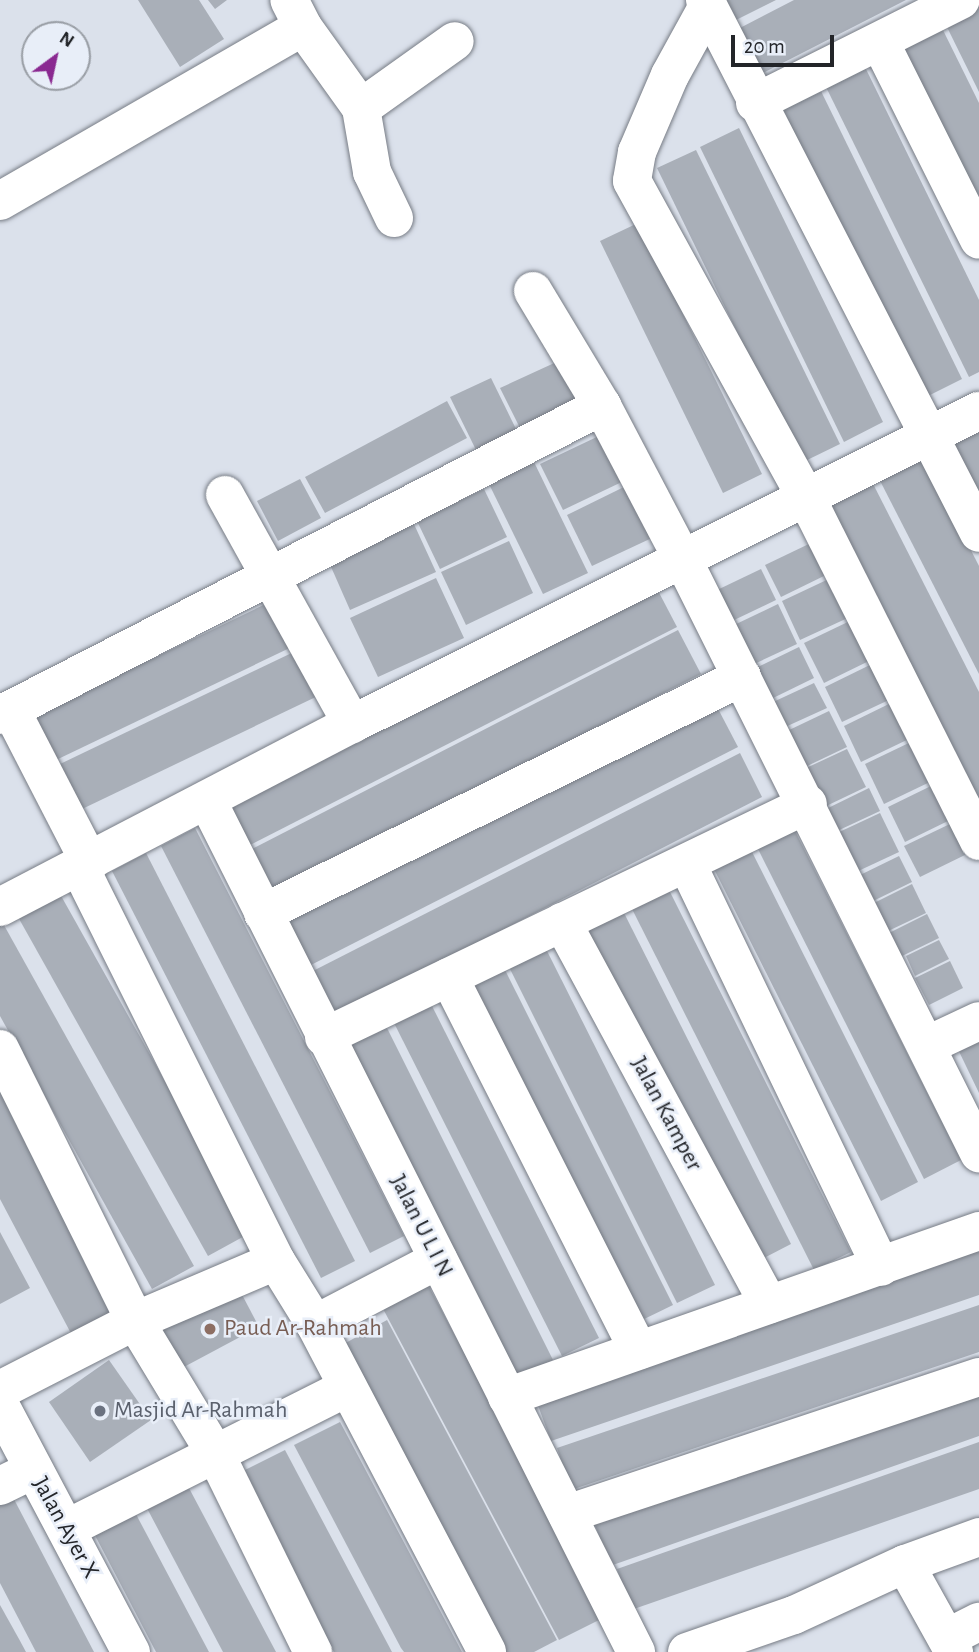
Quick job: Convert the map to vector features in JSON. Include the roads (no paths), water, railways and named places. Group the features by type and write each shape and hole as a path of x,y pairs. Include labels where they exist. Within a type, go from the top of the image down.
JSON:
{"street":[{"path":"755,103 961,0"},
{"path":"706,3 755,103 979,533"},
{"path":"706,3 637,152 632,181 806,497 979,841"},
{"path":"0,201 296,13 361,108 372,172 394,218"},
{"path":"361,108 454,41"},
{"path":"880,42 979,240"},
{"path":"533,290 602,406 684,562 808,804 979,1153"},
{"path":"487,1652 315,1324 276,1261 85,865 6,713 602,406"},
{"path":"0,907 352,724 684,562 806,497 979,411"},
{"path":"225,495 352,724"},
{"path":"263,913 742,677"},
{"name":"Jalan U L I N","path":"207,800 636,1652"},
{"path":"324,1037 808,804"},
{"path":"687,864 881,1267"},
{"name":"Jalan Kamper","path":"562,922 769,1305"},
{"path":"449,977 639,1351"},
{"path":"928,1045 979,1021"},
{"path":"0,1049 135,1321 215,1453 313,1652"},
{"path":"507,1397 979,1231"},
{"path":"315,1324 438,1260"},
{"path":"0,1390 135,1321 276,1261"},
{"path":"567,1514 979,1377"},
{"path":"68,1528 348,1387"},
{"name":"Jalan Ayer X","path":"0,1405 16,1478 68,1528 131,1652"},
{"path":"687,1652 794,1615 905,1564 979,1537"},
{"path":"905,1564 960,1637"}],"place":[{"name":"Paud Ar-Rahmah","path":"210,1329"},
{"name":"Masjid Ar-Rahmah","path":"100,1411"}]}
